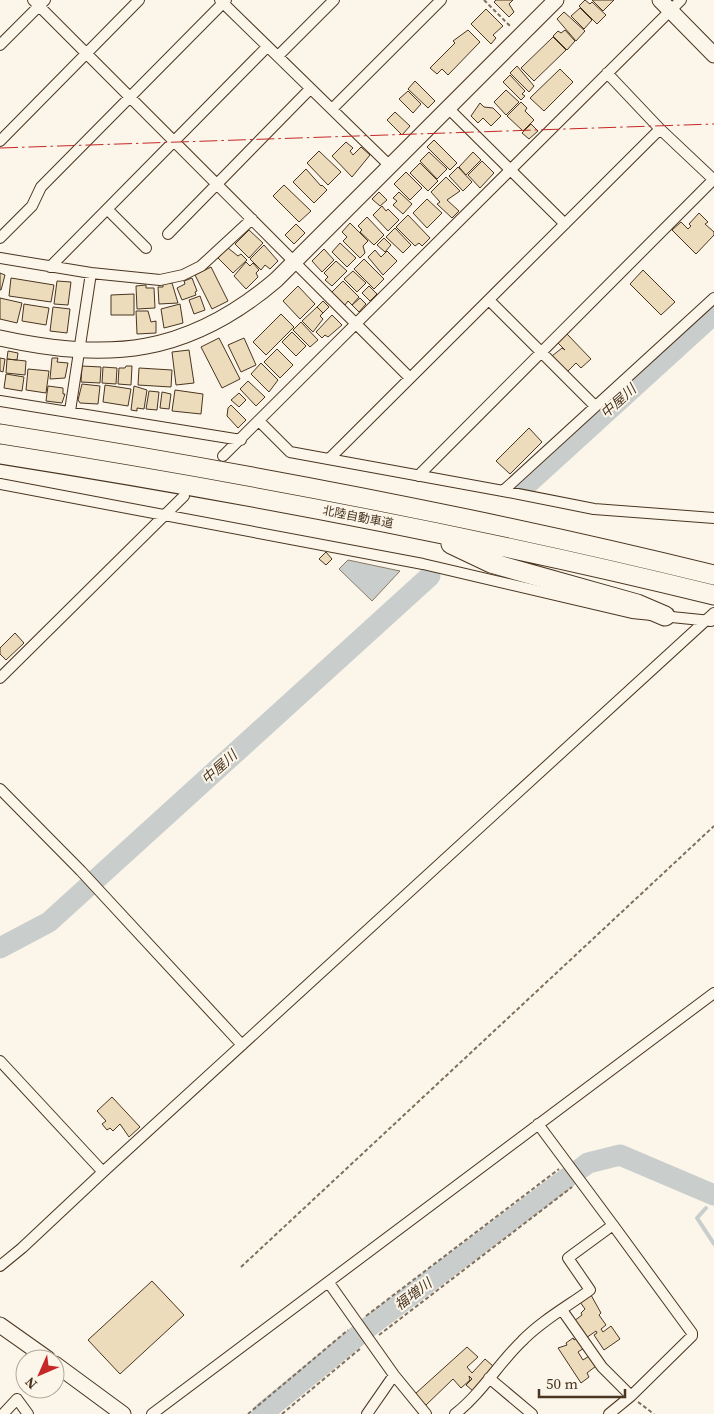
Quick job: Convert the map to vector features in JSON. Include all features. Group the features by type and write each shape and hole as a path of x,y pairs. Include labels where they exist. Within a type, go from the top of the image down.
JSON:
{"highway":[{"name":"北陸自動車道","path":"0,434 197,466 354,496 545,535 714,574"},
{"name":"北陸自動車道","path":"0,454 200,487 418,529 714,595"},
{"path":"418,529 491,563 637,604 665,616"},
{"path":"660,582 714,600"}],"street":[{"path":"0,141 139,0"},
{"path":"278,56 334,0"},
{"path":"332,109 441,0"},
{"path":"0,338 79,350 132,349 193,334 226,318 256,298 295,262 556,0"},
{"path":"0,238 32,206 41,187 223,1 390,166"},
{"path":"0,45 39,2 86,53 410,378"},
{"path":"222,456 260,422 511,170 607,73 670,4 714,55"},
{"path":"50,267 267,46"},
{"path":"418,476 714,179 660,129 607,73"},
{"path":"168,234 310,88"},
{"path":"448,108 564,224"},
{"path":"330,458 660,129"},
{"path":"108,210 146,248"},
{"path":"0,258 91,273 160,280 182,275 211,258 252,219"},
{"path":"70,411 91,273"},
{"path":"503,491 714,298"},
{"path":"489,300 595,406"},
{"path":"0,401 241,440"},
{"path":"260,422 290,452 594,509 714,518"},
{"path":"0,484 423,564 632,613 711,618"},
{"path":"0,678 184,496"},
{"path":"0,1266 22,1248 711,618"},
{"path":"0,789 81,870 242,1045"},
{"path":"152,1414 714,993"},
{"path":"0,1061 103,1172"},
{"path":"538,1124 692,1333 692,1336 631,1396 609,1414"},
{"path":"455,1414 470,1403 523,1339 590,1290 568,1258 613,1225"},
{"path":"329,1283 356,1324 426,1414"},
{"path":"562,1310 602,1367 631,1396"},
{"path":"0,1325 34,1349"},
{"path":"65,1371 123,1414"},
{"path":"367,1414 394,1375"},
{"path":"489,1378 532,1414"},
{"path":"3,1414 17,1399 28,1414"}],"path":[{"path":"484,0 514,29"},
{"path":"241,1267 714,826"},
{"path":"248,1414 356,1324 566,1163"},
{"path":"282,1414 370,1341 580,1181"},
{"path":"631,1396 654,1414"}],"shaded area":[{"path":"348,560 400,571 372,601 339,569"}],"building":[{"path":"496,0 513,0 509,4 514,12 509,17 494,2"},
{"path":"585,0 590,4 592,2 606,15 597,24 579,6"},
{"path":"592,0 614,0 603,11"},
{"path":"580,8 592,20 584,29 571,16"},
{"path":"486,9 503,26 493,35 496,38 491,44 471,24"},
{"path":"564,12 585,31 576,41 557,19"},
{"path":"468,30 480,42 448,75 442,69 437,74 430,68 455,43 453,41"},
{"path":"565,30 575,41 567,50 553,36 558,31 561,33"},
{"path":"553,37 566,50 534,81 521,68"},
{"path":"517,66 534,86 529,92 510,73"},
{"path":"560,69 573,82 544,111 530,98"},
{"path":"510,75 525,91 522,94 525,96 521,100 503,82"},
{"path":"415,81 435,101 428,108 408,89"},
{"path":"506,90 519,102 506,115 494,102"},
{"path":"408,91 421,104 413,113 399,99"},
{"path":"521,102 527,108 525,111 534,120 523,131 507,116"},
{"path":"480,103 484,107 493,108 501,116 491,126 483,118 478,123 471,116"},
{"path":"395,112 410,126 402,135 387,120"},
{"path":"531,124 538,131 529,139 522,133"},
{"path":"434,140 457,163 450,170 427,147"},
{"path":"346,142 353,148 350,151 353,155 361,147 370,155 352,177 332,156"},
{"path":"319,151 341,172 328,185 307,163"},
{"path":"429,152 447,169 437,179 420,161"},
{"path":"473,152 481,160 466,175 459,167"},
{"path":"482,161 494,173 480,188 468,175"},
{"path":"420,163 438,181 428,191 410,173"},
{"path":"458,167 472,182 463,191 449,176"},
{"path":"306,169 327,190 314,203 293,182"},
{"path":"406,172 422,188 410,200 394,184"},
{"path":"446,177 460,191 447,200 459,211 452,218 437,204 440,202 431,192"},
{"path":"284,185 311,211 299,222 273,196"},
{"path":"379,192 387,200 380,206 372,199"},
{"path":"399,192 412,204 403,214 393,205 397,201 393,198"},
{"path":"427,199 442,213 427,228 413,213"},
{"path":"382,206 399,220 388,231 373,215"},
{"path":"699,213 708,222 705,224 714,232 714,235 696,254 672,230 681,222 688,229 691,226 689,224"},
{"path":"408,215 430,238 422,246 419,243 415,246 396,227"},
{"path":"367,217 384,235 374,245 360,232 362,230 358,226"},
{"path":"350,223 368,241 363,246 365,253 360,258 343,241 347,237 342,232"},
{"path":"296,224 305,233 294,244 285,235"},
{"path":"395,228 411,245 403,253 386,237"},
{"path":"249,230 263,243 249,258 235,244"},
{"path":"384,238 391,245 385,252 377,245"},
{"path":"340,243 356,258 347,267 332,252"},
{"path":"264,245 278,261 270,269 265,265 261,270 250,259"},
{"path":"228,248 238,256 241,254 247,260 233,273 218,258"},
{"path":"324,249 334,260 322,272 312,261"},
{"path":"375,250 381,257 387,251 397,261 383,275 368,257"},
{"path":"364,259 384,279 374,289 354,269"},
{"path":"336,261 347,271 332,286 325,280 328,277 324,273"},
{"path":"246,262 250,266 253,263 259,270 256,273 258,277 246,289 234,276"},
{"path":"211,267 228,301 212,309 195,275"},
{"path":"643,270 675,302 661,315 630,284"},
{"path":"353,271 366,283 357,292 344,279"},
{"path":"0,273 5,275 1,290 0,290"},
{"path":"11,278 54,285 51,302 9,296"},
{"path":"192,278 197,291 195,292 196,295 182,300 177,288 185,284 184,281"},
{"path":"57,281 71,282 68,305 54,304"},
{"path":"343,281 359,297 352,305 348,301 345,305 332,292"},
{"path":"172,283 178,303 159,304 158,287 163,287 163,284"},
{"path":"146,285 146,288 154,288 155,308 137,309 136,286"},
{"path":"298,286 315,304 300,319 283,301"},
{"path":"369,286 377,294 370,301 362,293"},
{"path":"134,294 134,315 111,315 111,295"},
{"path":"200,296 205,310 194,314 189,300"},
{"path":"0,298 22,303 17,323 0,319"},
{"path":"360,298 366,304 359,312 352,305"},
{"path":"323,301 329,307 323,313 317,307"},
{"path":"24,304 49,308 46,325 22,321"},
{"path":"180,304 183,323 164,328 161,309"},
{"path":"53,307 70,309 67,333 50,331"},
{"path":"317,307 323,313 320,316 323,319 313,332 302,321"},
{"path":"136,311 148,311 151,322 156,321 156,333 137,334"},
{"path":"281,314 294,327 266,355 253,342"},
{"path":"332,315 342,325 328,337 325,335 322,338 316,332"},
{"path":"301,322 318,340 310,347 293,330"},
{"path":"292,332 306,346 296,356 282,342"},
{"path":"567,334 591,359 581,368 576,363 567,372 552,356 562,348 565,350 558,343"},
{"path":"219,338 240,379 222,388 201,347"},
{"path":"244,338 256,365 241,372 228,345"},
{"path":"277,349 293,365 280,378 264,362"},
{"path":"189,350 194,383 176,385 172,352"},
{"path":"8,351 18,353 17,360 7,359"},
{"path":"0,358 5,359 3,372 0,371"},
{"path":"52,358 58,358 57,362 68,363 65,378 50,379"},
{"path":"7,359 26,361 25,375 6,373"},
{"path":"261,363 278,380 269,392 251,374"},
{"path":"82,366 101,367 100,383 81,382"},
{"path":"126,366 132,366 131,385 118,384 119,368 125,368"},
{"path":"103,367 117,368 116,384 102,383"},
{"path":"139,368 172,370 171,387 138,385"},
{"path":"28,369 49,371 46,393 26,390"},
{"path":"6,374 24,377 22,391 4,388"},
{"path":"248,381 265,397 256,406 240,389"},
{"path":"82,384 100,386 98,404 80,403 78,400"},
{"path":"105,385 131,389 128,406 103,402"},
{"path":"48,386 63,388 63,394 65,394 62,403 46,401"},
{"path":"134,386 147,390 144,409 137,408 137,411 131,410"},
{"path":"175,390 203,394 201,414 172,411"},
{"path":"149,391 159,392 157,410 146,409"},
{"path":"162,392 171,394 169,409 160,408"},
{"path":"239,393 246,400 239,407 231,400"},
{"path":"231,405 246,420 238,428 227,416 228,408"},
{"path":"529,428 542,442 510,474 496,461"},
{"path":"326,552 332,559 326,565 319,559"},
{"path":"15,633 24,643 6,660 0,654 0,648"},
{"path":"112,1097 140,1127 129,1137 120,1124 113,1131 110,1128 107,1130 102,1124 106,1121 97,1111"},
{"path":"152,1281 184,1315 120,1374 88,1340"},
{"path":"591,1295 601,1313 599,1315 606,1325 601,1329 603,1332 611,1326 620,1339 604,1350 594,1335 597,1333 596,1331 586,1338 574,1321 582,1315 581,1313 585,1309 580,1302"},
{"path":"573,1338 574,1340 577,1338 584,1348 578,1352 583,1360 589,1356 596,1366 587,1373 589,1377 581,1383 558,1348 567,1345 566,1343"},
{"path":"467,1347 478,1357 467,1367 472,1373 485,1359 493,1366 473,1391 466,1385 472,1379 469,1376 470,1380 461,1388 453,1379 425,1406 415,1394"}],"waterway":[{"name":"中屋川","path":"522,489 714,314"},
{"name":"中屋川","path":"0,948 49,922 430,576"},
{"name":"福増川","path":"580,1169 588,1163 620,1155 714,1195"},
{"name":"福増川","path":"262,1414 366,1329 567,1178"},
{"path":"706,1208 697,1218 714,1244"}],"power":[{"path":"0,148 714,124"}]}
